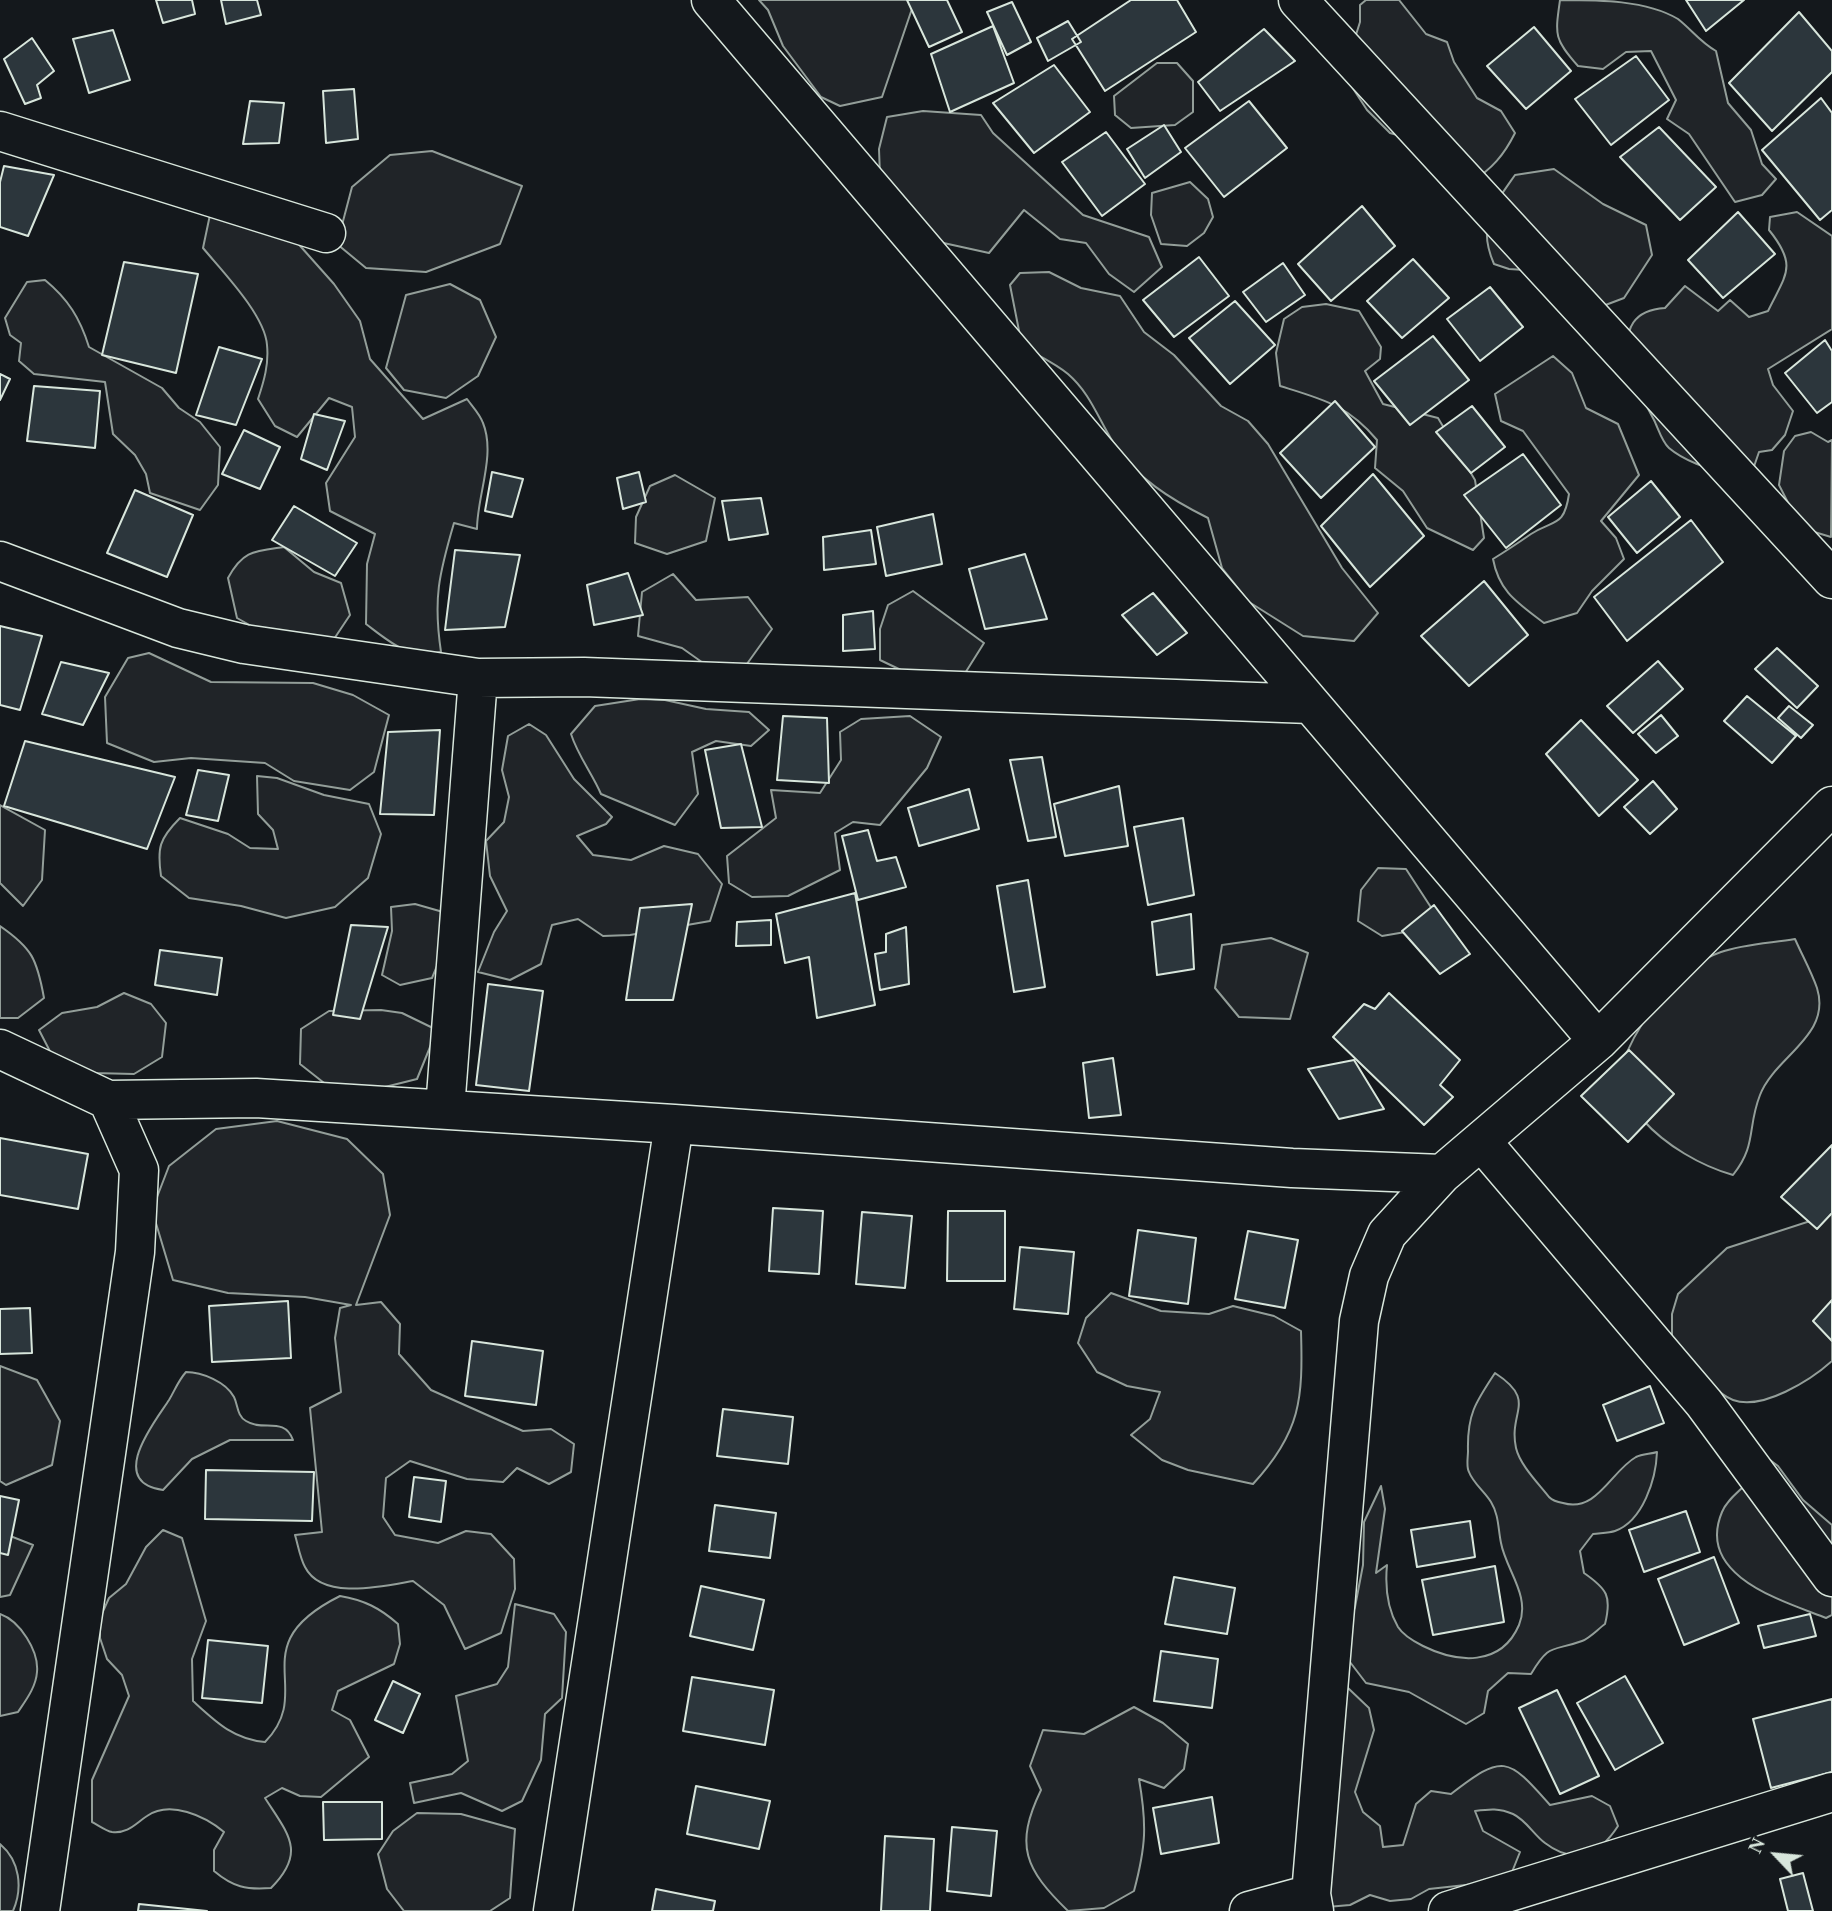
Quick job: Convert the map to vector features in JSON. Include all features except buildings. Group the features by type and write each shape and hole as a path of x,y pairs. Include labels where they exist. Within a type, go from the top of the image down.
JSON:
{"street":[{"path":"711,0 1598,1041"},
{"path":"1298,0 1832,579"},
{"path":"0,131 326,233"},
{"path":"0,561 178,628 244,645 478,678 584,677 1310,704"},
{"path":"445,1109 478,678"},
{"path":"1249,1911 1312,1903 1359,1321 1368,1276 1387,1234 1441,1174 1598,1041 1832,806"},
{"path":"0,1049 108,1100 256,1098 674,1124 1292,1168 1441,1174"},
{"path":"40,1911 135,1252 139,1170 108,1100"},
{"path":"553,1911 674,1124"},
{"path":"1482,1142 1704,1403 1832,1577"},
{"path":"1448,1911 1832,1792"}],"shaded area":[{"path":"759,0 915,0 882,97 840,106 821,97 783,46 768,10"},
{"path":"1366,0 1399,0 1426,34 1447,42 1454,62 1477,98 1501,111 1515,133 1497,161 1471,182 1415,140 1390,133 1367,110 1326,47 1354,41 1360,22 1360,5"},
{"path":"1560,0 1606,1 1652,8 1678,19 1716,51 1728,103 1751,130 1762,164 1776,179 1762,195 1735,202 1689,134 1667,119 1676,100 1651,51 1626,52 1603,69 1578,66 1564,49 1558,36"},
{"path":"1157,63 1177,63 1193,81 1193,112 1175,125 1131,128 1115,115 1114,96"},
{"path":"923,111 981,115 993,133 1083,215 1149,237 1162,267 1134,292 1109,274 1086,243 1060,239 1024,210 989,253 930,240 880,176 879,149 887,117"},
{"path":"432,151 522,186 500,244 426,272 366,268 337,244 352,187 390,155"},
{"path":"1554,169 1603,204 1646,225 1652,255 1624,298 1595,309 1557,272 1509,269 1494,264 1489,250 1487,227 1500,197 1515,175"},
{"path":"1190,182 1208,199 1213,217 1204,233 1187,246 1161,244 1151,215 1152,193"},
{"path":"211,210 294,239 334,284 360,321 370,359 423,419 467,399 482,420 488,448 477,529 454,523 439,587 441,652 410,652 366,624 367,564 375,534 330,511 326,483 355,437 352,407 329,398 297,437 275,426 258,399 267,359 267,345 259,320 203,248"},
{"path":"1797,212 1832,236 1832,329 1768,369 1773,385 1793,411 1785,435 1772,450 1759,452 1749,481 1697,464 1677,454 1667,445 1632,371 1628,336 1633,323 1645,313 1665,308 1685,286 1718,311 1730,300 1749,317 1768,311 1786,270 1784,253 1769,230 1770,217"},
{"path":"1049,272 1081,288 1120,296 1144,332 1174,355 1221,406 1248,421 1268,444 1342,568 1378,613 1354,641 1303,636 1249,602 1222,568 1208,518 1167,495 1143,477 1122,455 1076,381 1057,366 1022,346 1010,285 1020,273"},
{"path":"45,280 72,310 89,347 162,388 179,408 200,422 220,447 218,485 200,510 150,493 146,474 135,455 113,434 105,382 34,374 19,361 21,343 10,335 5,318 27,282"},
{"path":"450,284 480,300 496,337 478,376 446,398 404,390 386,368 406,295"},
{"path":"1326,304 1359,311 1381,347 1380,359 1365,371 1383,404 1438,418 1475,480 1484,538 1473,550 1427,528 1403,491 1375,468 1377,440 1356,419 1322,400 1280,386 1276,353 1284,319 1302,307"},
{"path":"1553,356 1572,373 1586,408 1618,424 1639,475 1601,521 1616,538 1624,559 1592,591 1577,613 1544,623 1511,596 1500,580 1493,559 1561,518 1569,494 1523,431 1501,421 1495,394"},
{"path":"1811,432 1828,442 1832,440 1831,537 1801,528 1779,485 1784,451 1795,436"},
{"path":"675,475 715,498 706,541 667,554 635,543 636,517 650,486"},
{"path":"284,547 314,572 341,583 350,615 334,639 271,637 237,618 228,578 239,562 251,553"},
{"path":"673,574 696,600 748,597 772,629 744,668 713,670 682,648 638,636 642,592"},
{"path":"913,591 984,643 962,678 903,671 880,660 880,629 888,605"},
{"path":"149,653 211,682 313,683 353,695 389,715 374,772 350,790 294,781 265,763 191,758 154,762 107,743 105,697 128,658"},
{"path":"640,699 665,700 706,709 749,712 769,730 751,746 716,741 692,752 698,794 675,825 601,794 571,734 595,706"},
{"path":"910,716 941,737 927,768 880,825 853,822 835,833 840,870 788,896 752,897 729,883 727,856 776,818 771,790 820,793 841,760 840,732 861,719"},
{"path":"529,724 546,735 574,779 612,817 606,824 577,836 593,855 631,860 664,846 698,854 722,884 710,921 630,935 603,936 578,919 552,925 541,964 510,980 478,972 494,932 507,911 490,876 486,841 504,822 509,797 502,770 508,736"},
{"path":"257,776 277,778 324,795 369,804 381,834 368,878 335,907 286,918 241,906 189,898 161,876 161,844 180,818 228,834 250,848 278,849 273,830 258,814"},
{"path":"0,805 45,830 42,880 23,906 0,883"},
{"path":"1378,868 1406,869 1434,912 1417,930 1382,936 1358,921 1361,890"},
{"path":"415,904 443,912 442,954 432,978 400,985 382,975 392,931 391,907"},
{"path":"0,926 19,941 31,956 44,998 18,1018 0,1018"},
{"path":"1271,938 1308,953 1290,1019 1239,1017 1215,988 1222,945"},
{"path":"1795,939 1817,988 1817,1019 1810,1033 1767,1081 1756,1107 1746,1154 1733,1175 1696,1160 1662,1138 1639,1115 1617,1076 1644,1021 1671,986 1686,972 1703,960 1730,949"},
{"path":"124,993 151,1004 166,1023 162,1057 134,1074 93,1073 55,1061 39,1030 62,1013 97,1007"},
{"path":"381,1010 402,1013 437,1030 417,1079 369,1091 333,1090 300,1064 301,1029 329,1011"},
{"path":"277,1121 347,1139 383,1174 390,1215 356,1305 381,1302 400,1324 399,1354 431,1390 523,1431 551,1429 574,1444 571,1472 549,1484 517,1468 503,1482 467,1479 410,1461 386,1478 383,1517 395,1535 438,1543 466,1531 491,1534 514,1559 515,1589 501,1633 465,1649 444,1605 413,1581 371,1588 339,1588 313,1578 302,1560 295,1535 322,1532 310,1408 341,1392 335,1338 340,1308 351,1305 305,1297 228,1293 173,1280 152,1210 169,1166 216,1129"},
{"path":"1832,1214 1832,1361 1812,1377 1772,1398 1745,1402 1725,1396 1709,1382 1672,1338 1672,1314 1678,1294 1727,1248"},
{"path":"1111,1293 1161,1311 1209,1314 1233,1306 1274,1316 1301,1331 1301,1376 1296,1414 1281,1448 1253,1484 1188,1470 1162,1460 1131,1435 1150,1419 1160,1392 1127,1386 1097,1372 1078,1343 1086,1318"},
{"path":"0,1366 37,1380 60,1421 52,1465 6,1485 0,1481"},
{"path":"186,1372 220,1382 234,1397 243,1419 253,1424 284,1428 293,1440 230,1440 192,1459 163,1490 146,1485 138,1475 136,1463 140,1449"},
{"path":"1495,1373 1508,1383 1518,1399 1515,1435 1521,1461 1554,1500 1575,1504 1585,1502 1603,1489 1627,1463 1641,1455 1657,1452 1651,1486 1633,1518 1615,1531 1593,1534 1580,1551 1584,1573 1606,1594 1608,1606 1605,1624 1585,1640 1548,1652 1531,1674 1508,1673 1488,1691 1484,1713 1466,1724 1409,1692 1366,1683 1340,1649 1355,1607 1363,1565 1364,1522 1381,1486 1385,1509 1376,1573 1387,1565 1389,1605 1394,1620 1403,1633 1436,1652 1477,1658 1490,1655 1501,1648 1511,1639 1519,1625 1522,1614 1520,1593 1501,1543 1496,1512 1473,1480 1468,1467 1471,1418 1477,1401"},
{"path":"1762,1454 1778,1466 1803,1500 1832,1525 1832,1615 1826,1618 1767,1594 1748,1583 1732,1569 1721,1553 1717,1534 1722,1512 1754,1475"},
{"path":"163,1530 182,1538 206,1621 192,1659 193,1701 217,1722 243,1737 265,1742 279,1723 285,1704 286,1650 293,1632 310,1614 340,1596 371,1606 398,1624 400,1644 394,1664 338,1691 332,1710 350,1720 369,1757 321,1797 300,1796 282,1788 265,1798 281,1822 290,1843 291,1853 282,1875 271,1888 240,1886 227,1881 214,1871 214,1850 224,1832 187,1812 156,1811 127,1830 118,1832 112,1832 92,1822 92,1780 129,1696 122,1675 107,1659 100,1638 100,1618 109,1598 126,1584 146,1547"},
{"path":"0,1532 33,1545 10,1595 0,1597"},
{"path":"515,1604 554,1614 566,1632 562,1698 545,1714 541,1760 522,1801 502,1811 461,1793 414,1803 410,1783 452,1774 468,1761 456,1696 497,1684 508,1667"},
{"path":"0,1614 14,1623 27,1638 35,1655 37,1672 33,1688 18,1712 0,1716"},
{"path":"1348,1688 1369,1708 1374,1730 1355,1792 1363,1812 1380,1826 1383,1847 1403,1845 1416,1804 1431,1791 1451,1794 1482,1772 1504,1766 1524,1777 1550,1805 1592,1796 1610,1806 1618,1826 1595,1850 1586,1854 1567,1854 1545,1843 1513,1814 1494,1810 1475,1811 1483,1831 1520,1852 1512,1872 1493,1882 1429,1889 1411,1899 1390,1901 1370,1895 1350,1905 1327,1907 1333,1702"},
{"path":"1134,1707 1163,1723 1188,1744 1184,1769 1164,1788 1139,1779 1144,1835 1134,1891 1104,1908 1068,1911 1042,1882 1028,1856 1028,1827 1041,1790 1030,1766 1043,1730 1084,1734"},
{"path":"417,1813 461,1814 515,1829 510,1898 490,1911 404,1911 387,1889 378,1854 393,1831"},
{"path":"0,1844 12,1858 18,1875 18,1893 13,1911 0,1911"}]}
